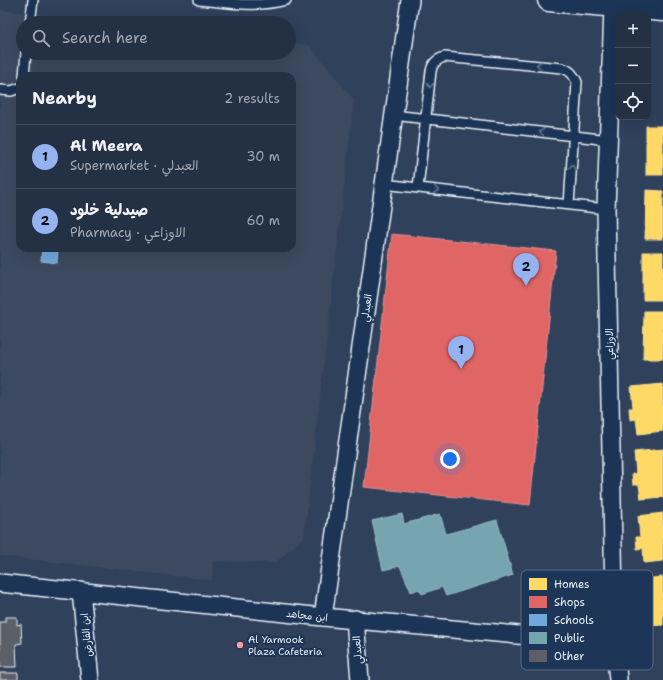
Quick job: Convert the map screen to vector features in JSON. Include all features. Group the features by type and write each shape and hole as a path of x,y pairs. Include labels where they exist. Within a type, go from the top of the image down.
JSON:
{"street":[{"name":"العبدلي","path":"323,617 410,0"},
{"path":"549,0 613,7 663,10"},
{"name":"الاوزاعي","path":"613,7 606,209 613,570"},
{"name":"ابن مجاهد","path":"0,583 323,617 521,635"},
{"name":"ابن الفارض","path":"81,591 90,680"},
{"name":"العبدلي","path":"355,619 360,680"},
{"name":"الاوزاعي","path":"617,670 618,680"}],"lane":[{"path":"31,16 33,0"},
{"path":"199,0 250,5 269,4 286,0"},
{"path":"418,188 433,64 437,59 444,57 562,68 568,70 574,75 577,82 569,205"},
{"path":"24,72 25,60"},
{"path":"0,90 11,91 16,89"},
{"path":"393,115 608,140"},
{"path":"383,184 606,209"}],"shaded area":[{"path":"0,10 54,16 16,16 16,60 296,60 296,43 309,45 354,100 304,537 275,563 213,561 212,580 0,556"}],"building: Homes":[{"path":"646,126 663,126 663,175 646,175"},
{"path":"646,190 663,191 663,239 645,239"},
{"path":"643,252 663,252 663,300 643,300"},
{"path":"644,311 663,311 663,359 643,359"},
{"path":"663,384 663,431 638,434 636,419 630,420 629,408 633,408 631,387"},
{"path":"663,449 663,497 641,499 639,485 633,485 632,474 636,473 634,452"},
{"path":"663,513 663,561 644,563 643,548 637,549 636,537 640,537 638,516"},
{"path":"663,577 663,625 653,626 653,578"}],"building: Shops":[{"path":"392,234 556,251 530,505 364,487"}],"building: Schools":[{"path":"42,252 58,252 57,263 41,261"}],"building: Public":[{"path":"402,514 404,524 440,514 446,534 497,520 513,575 446,596 442,587 422,594 419,589 411,592 400,566 383,570 372,521"}],"building: Other":[{"path":"5,617 17,617 17,625 21,624 22,643 16,644 17,667 0,667 0,622 5,622"},
{"path":"0,673 18,673 18,680 0,680"}],"place":[{"name":"صيدلية خلود","path":"526,286"},
{"name":"Al Meera","path":"461,369"},
{"name":"Al Yarmook Plaza Cafeteria","path":"240,645"}]}
